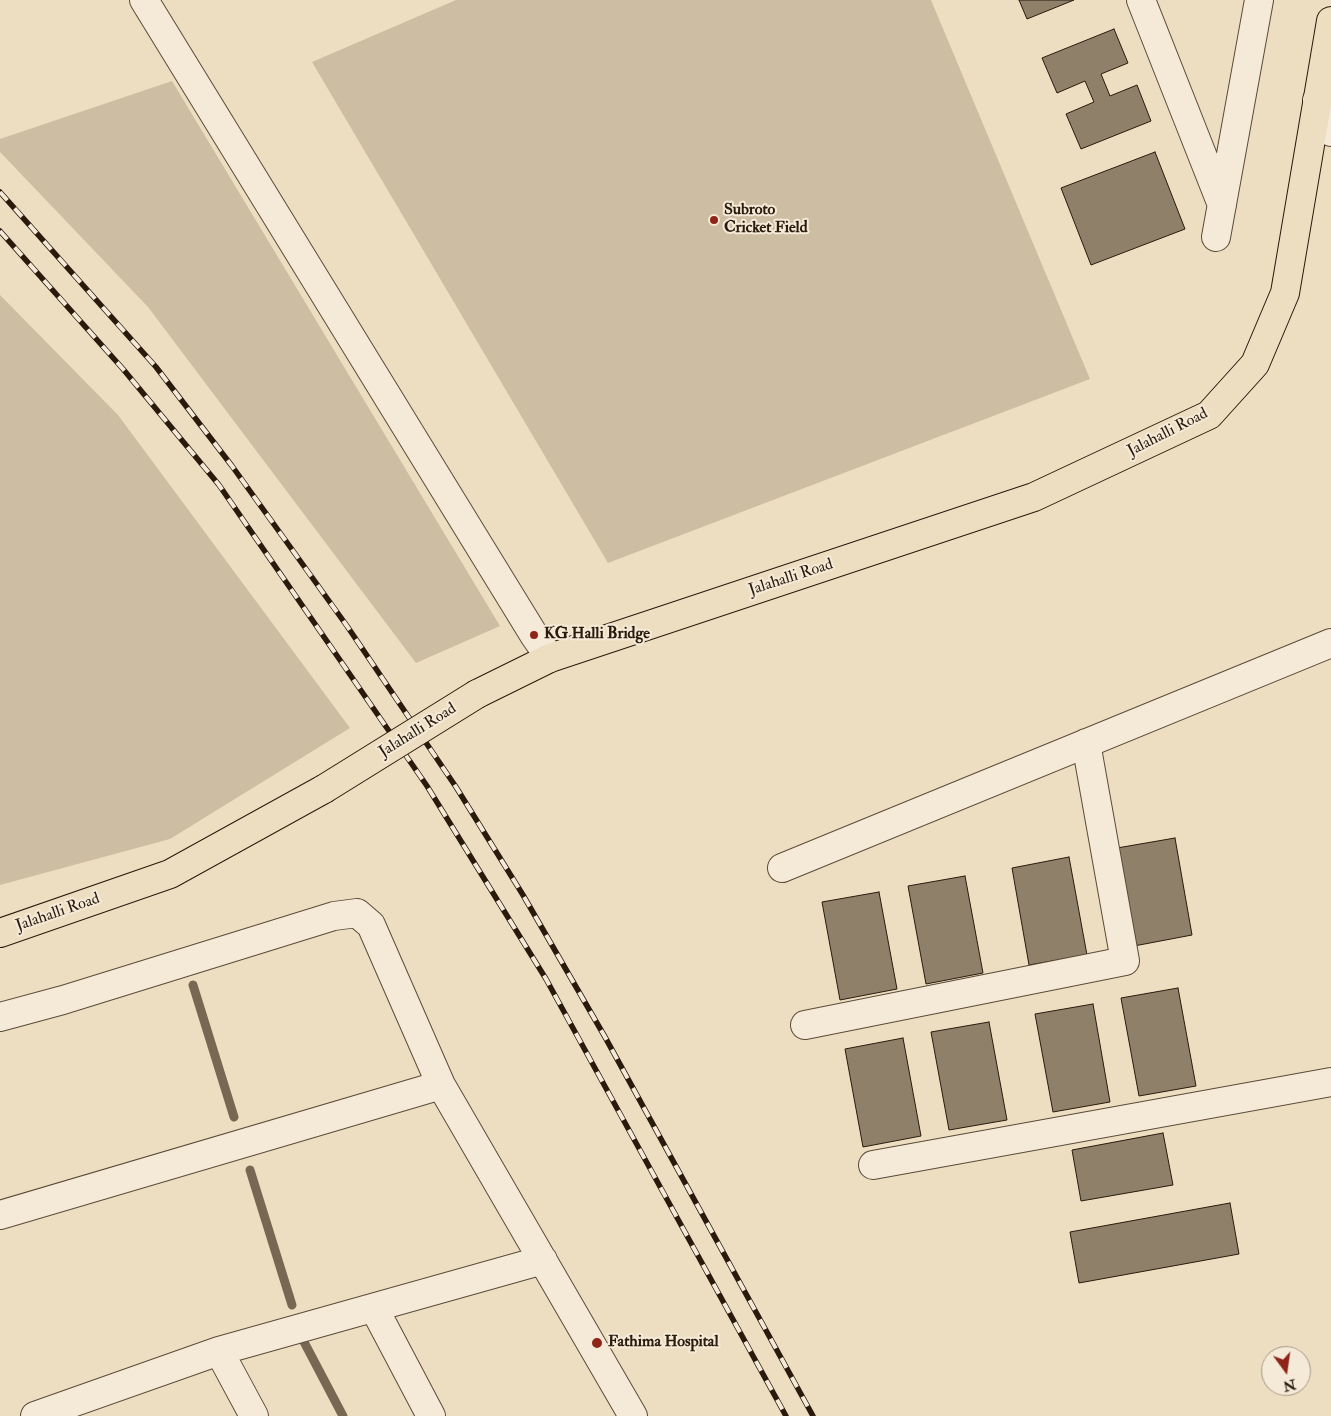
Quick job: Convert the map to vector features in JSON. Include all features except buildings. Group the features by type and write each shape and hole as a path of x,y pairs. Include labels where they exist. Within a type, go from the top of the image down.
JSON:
{"main road":[{"name":"Jalahalli Road","path":"0,934 170,874 324,789 477,694 550,658 1034,497 1209,415 1255,364 1285,294 1331,21"}],"street":[{"path":"144,0 534,635 550,658"},
{"path":"1141,0 1222,205"},
{"path":"1216,237 1259,0"},
{"path":"1318,100 1331,132"},
{"path":"782,868 1331,643"},
{"path":"805,1025 1125,961 1086,743"},
{"path":"0,1017 63,1000 334,916 357,913 371,925 441,1084 633,1416"},
{"path":"873,1165 1331,1082"},
{"path":"0,1215 441,1084"},
{"path":"35,1416 77,1409 220,1351 543,1260"},
{"path":"374,1308 431,1416"},
{"path":"220,1351 254,1416"}],"shaded area":[{"name":"Subroto Cricket Field","path":"456,0 931,0 1090,379 608,563 312,62"},
{"path":"172,81 500,626 416,663 148,307 0,152 0,139"},
{"path":"0,295 118,415 350,728 170,839 0,885"}],"waterway":[{"path":"193,985 234,1117"},
{"path":"250,1170 292,1305"},
{"path":"303,1340 343,1416"}],"railway":[{"path":"0,192 156,367 232,466 347,626 456,787 523,895 605,1037 813,1416"},
{"path":"0,231 123,369 219,485 427,786 546,979 786,1416"}],"place":[{"name":"Subroto Cricket Field","path":"714,220"},
{"name":"KG Halli Bridge","path":"534,635"},
{"name":"Fathima Hospital","path":"597,1343"}]}
